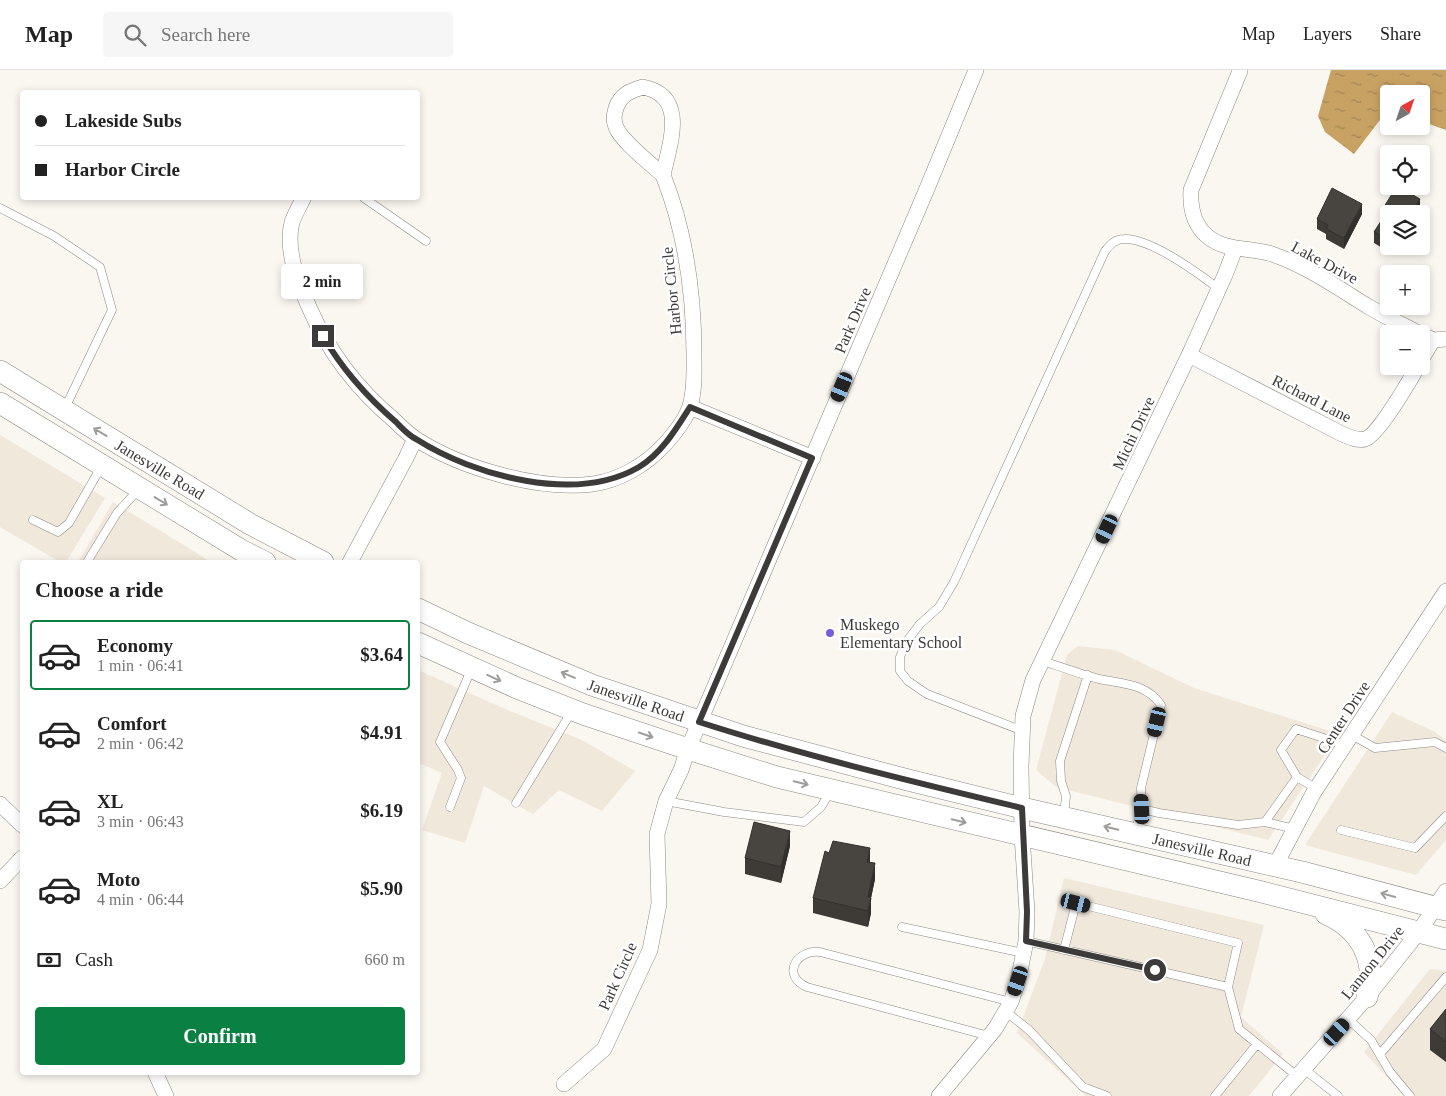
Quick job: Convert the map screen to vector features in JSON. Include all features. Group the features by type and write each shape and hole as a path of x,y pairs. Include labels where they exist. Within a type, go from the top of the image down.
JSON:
{"main road":[{"name":"Janesville Road","path":"0,371 250,524 317,560"},
{"name":"Janesville Road","path":"0,404 140,488 237,556 256,560"},
{"path":"50,434 64,410"},
{"path":"217,503 238,532 237,556"},
{"path":"237,556 255,546 272,546 315,560"},
{"name":"Janesville Road","path":"420,610 468,633 592,685 743,736 908,780 1063,818 1442,903"},
{"name":"Janesville Road","path":"420,644 471,668 572,710 777,777 1141,863 1446,939"},
{"path":"1141,835 1141,863"},
{"path":"1291,900 1329,915 1363,944 1371,971 1371,986 1368,997"}],"street":[{"name":"Park Drive","path":"688,749 976,70"},
{"path":"1235,249 1217,243 1206,235 1197,224 1191,202 1191,190 1240,70"},
{"name":"Harbor Circle","path":"304,200 292,222 291,234 292,259 298,281 317,326 328,346 361,390 415,439 451,458 501,475 550,483 593,484 618,477 639,467 656,453 672,436 690,407 694,383 694,320 689,273 686,249 673,199 663,174 644,158 616,129 614,114 619,101 630,91 643,88 650,89 664,97 672,110 673,133 663,174"},
{"name":"Michi Drive","path":"939,1096 989,1036 1008,1006 1018,981 1025,947 1027,912 1022,835 1021,766 1023,716 1034,680 1189,355 1235,249"},
{"name":"Lake Drive","path":"1235,249 1272,254 1329,281 1370,308 1405,325"},
{"name":"Richard Lane","path":"1189,355 1342,434 1364,440 1378,427 1413,375"},
{"path":"690,407 812,458"},
{"path":"351,560 415,439"},
{"name":"Center Drive","path":"1275,866 1317,789 1446,591"},
{"name":"Park Circle","path":"564,1084 604,1049 650,950 659,904 657,834 666,801 681,770 688,749"},
{"path":"0,804 20,823"},
{"path":"0,881 20,860"},
{"name":"Lannon Drive","path":"1280,1096 1368,997 1442,903"},
{"path":"156,1075 166,1096"}],"lane":[{"path":"367,200 426,241"},
{"path":"0,208 54,236 100,267 112,310 64,410"},
{"path":"1023,731 927,694 908,681 900,671 900,658 907,641 920,624 939,607 954,582 1105,251 1112,242 1123,239 1141,242 1186,264 1219,289"},
{"path":"33,520 58,532 69,523 102,466"},
{"path":"88,560 117,513 140,488"},
{"path":"1043,661 1098,679 1131,684 1155,696 1161,705 1142,788 1141,835"},
{"path":"450,807 461,778 440,742 471,668"},
{"path":"1063,818 1066,796 1060,781 1060,761 1088,675"},
{"path":"516,803 572,710"},
{"path":"1317,789 1297,776 1281,750 1296,729 1349,740 1374,748 1435,742 1446,748"},
{"path":"1265,822 1297,776"},
{"path":"666,801 724,812 804,822 821,807 831,790"},
{"path":"1142,809 1238,825 1265,822 1295,829"},
{"path":"1341,830 1415,848 1446,816"},
{"path":"1064,950 1076,903 1238,943 1228,987 1239,1029 1257,1044 1338,1096"},
{"path":"902,927 1025,947 1064,950 1228,987"},
{"path":"989,1036 807,987 799,984 795,978 793,968 795,963 805,954 812,951 820,952 1008,1006 1083,1087 1107,1096"},
{"path":"1380,1054 1446,977"},
{"path":"1348,1019 1371,1040 1390,1072 1410,1096"},
{"path":"1215,1096 1257,1044"}],"shaded area":[{"path":"0,435 105,498 67,560 57,560 0,527"},
{"path":"113,502 208,560 79,560"},
{"path":"1078,646 1115,650 1194,688 1339,734 1268,840 1056,787 1036,770 1067,655"},
{"path":"420,671 496,705 582,740 635,771 602,811 559,790 533,814 484,786 465,843 422,830 442,773 421,764 420,765"},
{"path":"1392,712 1435,732 1446,741 1446,840 1416,875 1305,845"},
{"path":"1064,878 1264,925 1241,1017 1283,1054 1249,1096 1086,1096 1017,1033 1045,959"},
{"path":"1430,969 1446,971 1446,1096 1404,1096 1364,1052"}],"water":[{"path":"1331,70 1446,70 1446,130 1430,124 1430,85 1380,85 1380,120 1354,154 1325,132 1318,116"}],"building":[{"path":"1332,188 1362,204 1344,238 1326,229 1328,225 1317,219"},
{"path":"1391,195 1413,195 1420,199 1416,205 1385,205"},
{"path":"1380,223 1380,236 1374,232"},
{"path":"754,822 790,831 781,867 745,858"},
{"path":"833,841 870,848 867,862 875,863 868,897 871,898 868,911 813,898 825,851 829,853"},
{"path":"1446,1009 1446,1042 1430,1029"}],"place":[{"name":"Muskego Elementary School","path":"830,633"}],"route":[{"path":"323,336 328,346 361,390 415,439 451,458 501,475 525,480 571,484 593,484 618,477 639,467 656,453 672,436 690,407 812,458 699,722 743,736 908,780 1022,808 1022,835 1026,877 1026,941 1155,970"}]}
